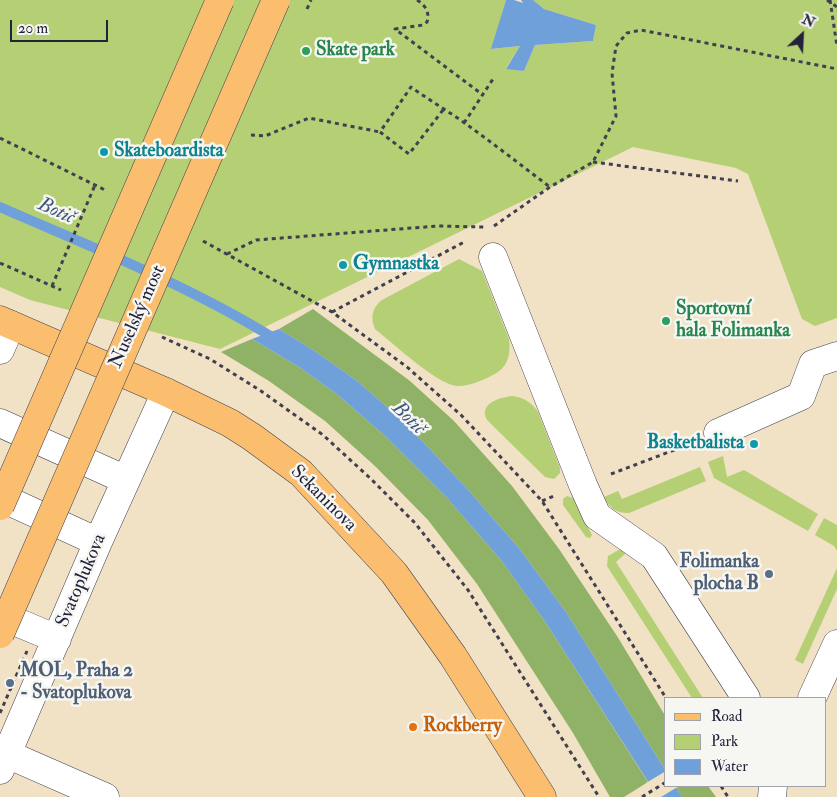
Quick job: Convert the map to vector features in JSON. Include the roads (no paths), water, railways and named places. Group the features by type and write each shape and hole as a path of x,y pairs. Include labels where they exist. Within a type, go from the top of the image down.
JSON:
{"main road":[{"path":"0,506 220,0"},
{"name":"Nuselský most","path":"0,634 276,0"},
{"name":"Sekaninova","path":"5,323 166,392 230,423 301,474 394,573 453,656 542,797"}],"street":[{"path":"492,257 597,516 654,556 745,697"},
{"path":"0,350 5,323"},
{"path":"718,433 801,396 814,364 837,356"},
{"name":"Svatoplukova","path":"2,758 57,639 98,542 166,392"},
{"path":"0,423 126,480"},
{"path":"0,497 98,542"},
{"path":"0,615 57,639"},
{"path":"812,697 837,644"},
{"path":"2,758 105,797"}],"water":[{"path":"506,0 523,3 521,0 533,0 544,9 596,25 593,41 535,45 524,71 506,69 520,46 491,49"},
{"path":"279,329 313,350 356,380 402,420 463,484 519,548 566,612 664,768 664,787 676,787 682,797 658,797 544,620 501,560 447,498 385,436 338,395 299,367 252,339"}],"waterway":[{"name":"Botič","path":"0,207 176,285 244,320 277,340"}],"place":[{"name":"Skate park","path":"306,51"},
{"name":"Skateboardista","path":"104,152"},
{"name":"Gymnastka","path":"343,265"},
{"name":"Sportovní hala Folimanka","path":"666,321"},
{"name":"Basketbalista","path":"754,444"},
{"name":"Folimanka plocha B","path":"769,574"},
{"name":"MOL, Praha 2 - Svatoplukova","path":"10,683"},
{"name":"Rockberry","path":"413,727"}]}
